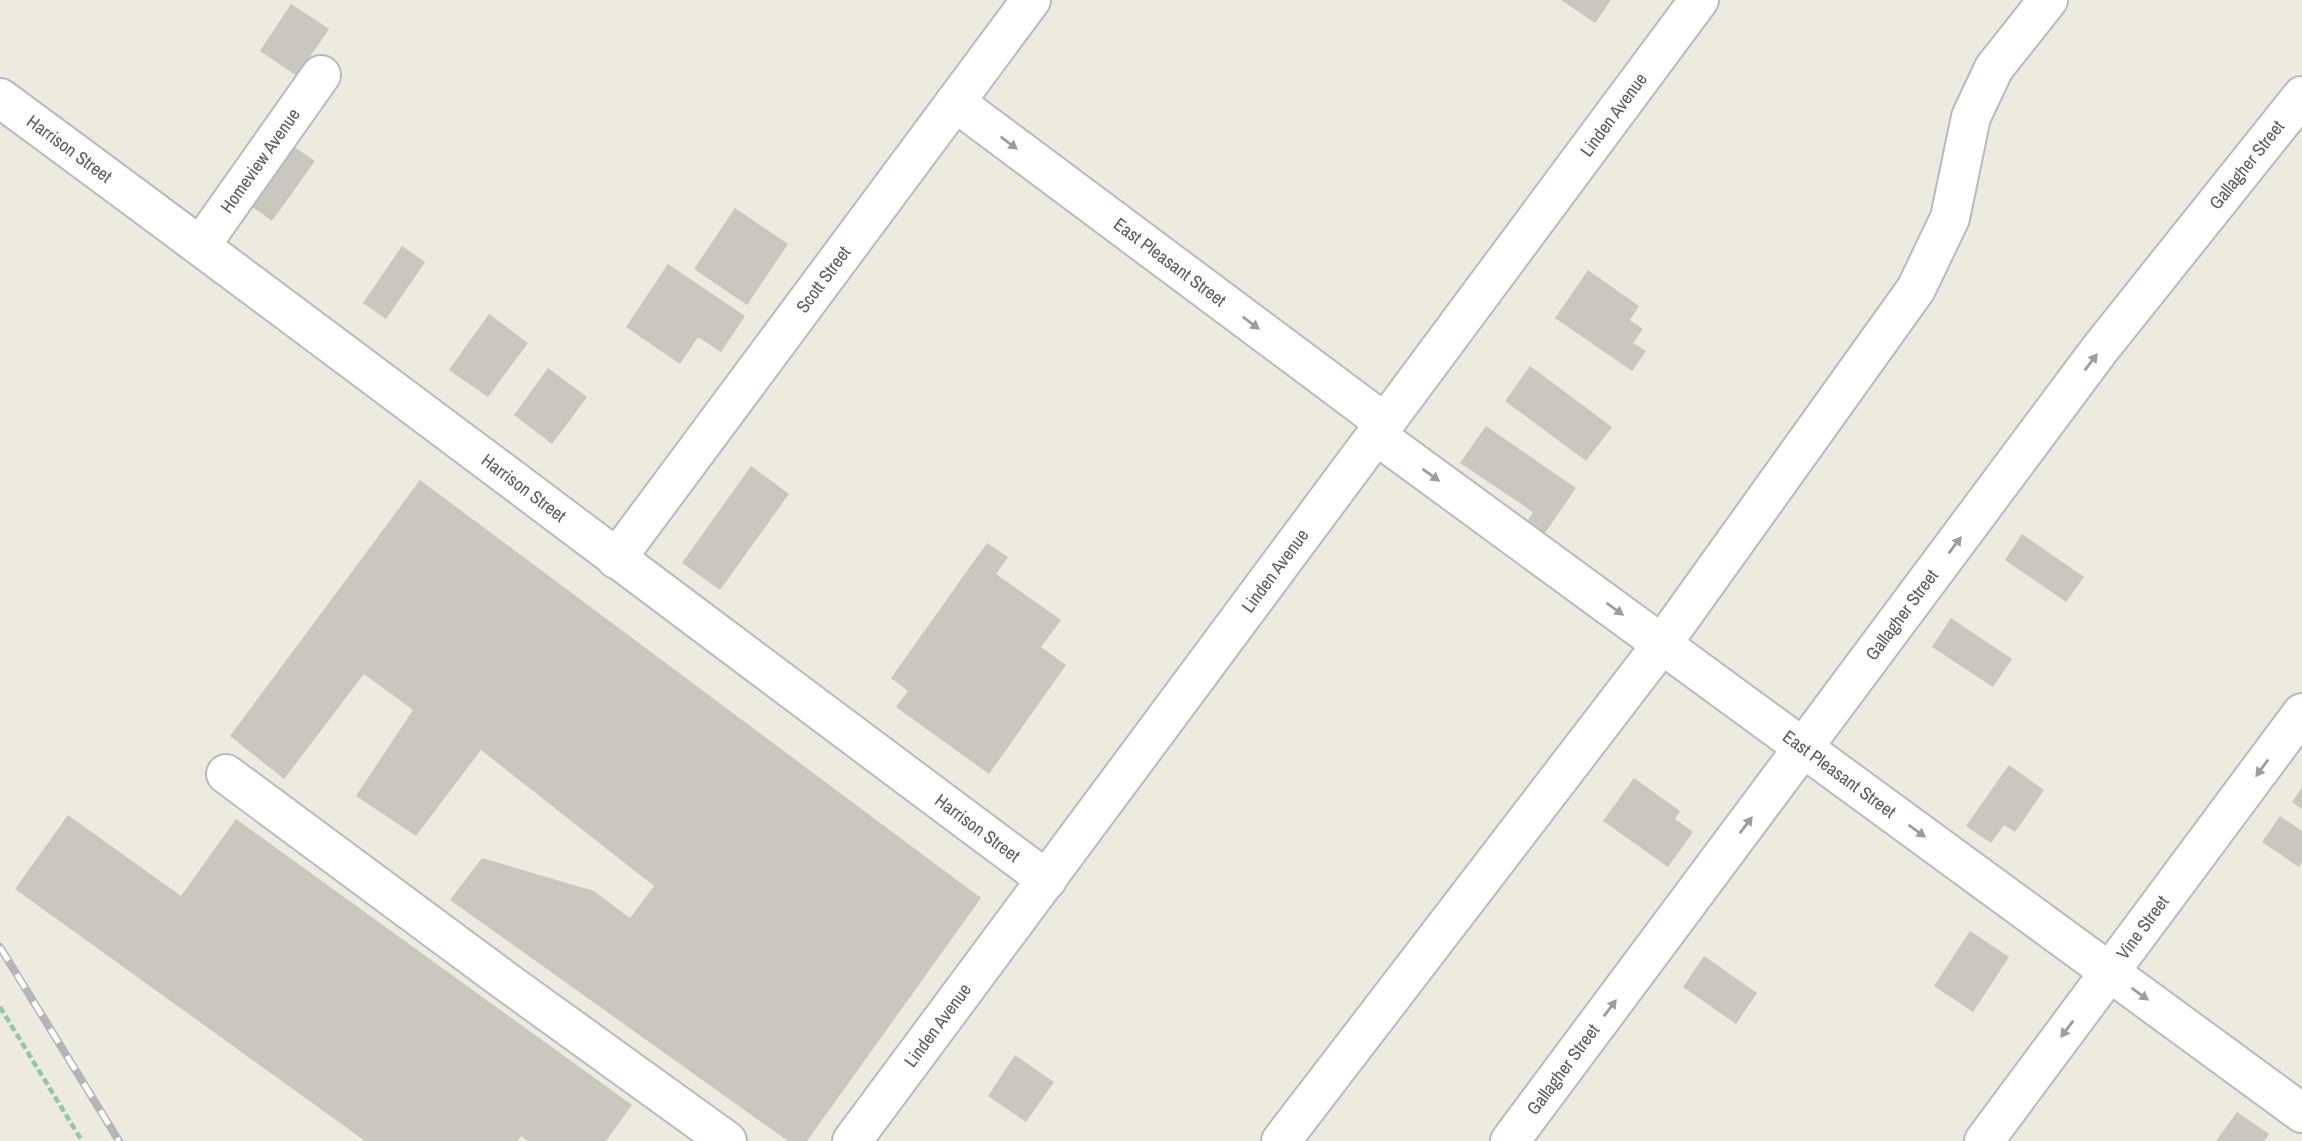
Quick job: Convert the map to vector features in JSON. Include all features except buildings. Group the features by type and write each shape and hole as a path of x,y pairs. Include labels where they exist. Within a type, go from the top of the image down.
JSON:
{"street":[{"name":"Scott Street","path":"616,559 1031,0"},
{"name":"Linden Avenue","path":"852,1141 1699,0"},
{"path":"1281,1141 1662,644 1916,289 1950,218 1971,117 1994,68 2048,0"},
{"name":"Homeview Avenue","path":"201,246 321,75"},
{"name":"Gallagher Street","path":"1510,1141 2100,349 2302,96"},
{"name":"Harrison Street","path":"0,98 1047,880"},
{"name":"East Pleasant Street","path":"955,102 1662,644 2302,1113"},
{"name":"Vine Street","path":"1984,1141 2302,713"},
{"path":"226,774 727,1141"}],"path":[{"path":"0,1007 82,1141"}],"railway":[{"path":"0,947 119,1141"}]}
